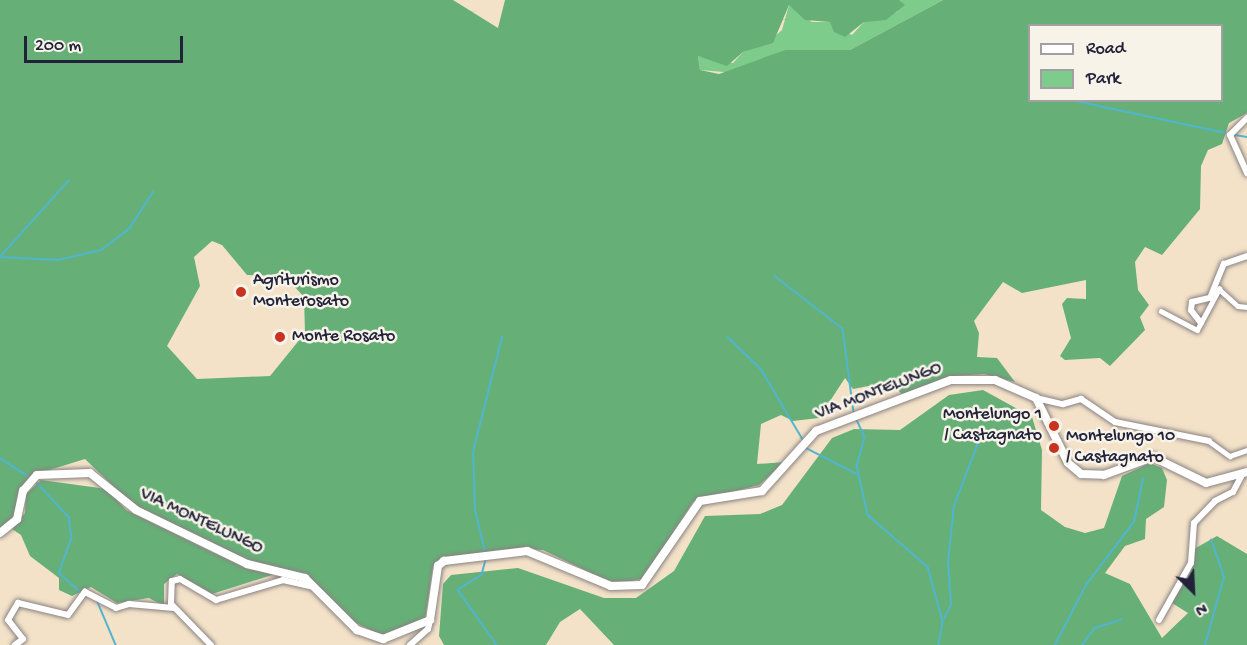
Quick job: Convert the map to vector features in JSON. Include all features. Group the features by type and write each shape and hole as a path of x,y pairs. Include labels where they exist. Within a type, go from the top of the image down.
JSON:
{"street":[{"path":"1247,118 1230,135 1247,173"},
{"path":"1201,323 1192,302 1210,298 1224,264 1247,256"},
{"path":"1161,311 1178,324 1197,330 1218,289 1238,306 1247,307"},
{"name":"VIA MONTELUNGO","path":"0,533 17,519 23,491 37,475 90,473 136,510 201,537 247,564 296,573 314,587 357,630 374,639 400,636 430,620 438,566 444,561 527,552 611,586 638,587 654,573 696,504 762,491 808,439 830,424 964,378 1013,384 1036,398"},
{"path":"1036,398 1063,404 1081,399 1115,422 1209,441 1230,456 1247,450"},
{"path":"1036,398 1065,458 1081,474 1104,475 1153,457 1206,483 1245,473"},
{"path":"1159,620 1191,563 1194,523 1215,501 1233,492 1245,473"},
{"path":"211,645 174,608 168,592 176,580 216,600 283,580 314,587"},
{"path":"15,645 23,639 9,620 18,603 68,615 85,592 116,608 129,603 174,608"},
{"path":"410,645 431,626 430,620"}],"green space":[{"path":"0,0 453,0 498,28 505,0 899,0 905,5 886,20 864,22 845,37 834,32 830,22 805,20 789,5 773,43 743,52 727,66 698,56 700,70 719,74 785,50 850,50 943,0 1247,0 1247,113 1229,123 1222,144 1208,150 1201,166 1200,209 1162,255 1145,247 1135,262 1138,290 1149,305 1140,317 1145,330 1110,366 1100,358 1065,360 1060,356 1071,338 1062,304 1067,298 1086,299 1086,280 1022,293 1003,282 974,321 979,333 977,357 997,358 1015,382 984,374 955,376 902,394 889,382 853,389 845,378 819,418 793,421 781,415 761,424 757,464 785,462 759,485 693,502 644,578 616,585 543,550 523,549 440,560 433,567 425,620 383,636 354,622 303,574 258,564 136,508 85,459 30,476 19,493 16,515 0,528","holes":["212,241 222,245 247,275 285,276 304,297 305,333 270,376 197,379 167,346 200,286 194,257"]},
{"path":"899,0 943,0 850,50 785,50 735,73 700,70 698,56 733,63 743,52 766,44 782,30 789,5 812,22 830,22 852,35 864,22 897,12"},
{"path":"983,390 1032,417 1042,450 1041,510 1065,527 1085,533 1104,528 1122,476 1150,463 1162,468 1167,480 1164,507 1146,519 1145,539 1125,546 1105,573 1130,584 1162,638 1188,613 1172,603 1191,571 1194,549 1217,536 1247,554 1247,645 614,645 580,609 560,622 546,645 444,645 439,636 443,584 451,575 518,568 604,598 636,598 674,571 705,516 760,514 782,505 832,438 854,429 900,430 949,395"},
{"path":"41,480 107,489 126,510 247,569 275,574 212,594 177,574 164,584 164,606 149,598 117,603 91,587 72,596 59,590 59,578 30,556 21,535 12,529 25,513 26,494"}],"waterway":[{"path":"1080,102 1226,133"},
{"path":"1235,135 1247,137"},
{"path":"0,257 69,180"},
{"path":"0,257 58,260 101,250 129,229 153,192"},
{"path":"775,276 843,329 854,413"},
{"path":"485,552 475,510 473,452 502,337"},
{"path":"728,337 761,369 804,441"},
{"path":"857,420 865,437 857,466 868,515 928,567 943,622 939,645"},
{"path":"944,619 951,605 948,562 954,506 983,430"},
{"path":"806,448 857,474"},
{"path":"0,458 29,477"},
{"path":"1055,645 1086,585 1134,522 1143,479"},
{"path":"36,482 69,517 72,538 59,573 82,593"},
{"path":"1205,645 1224,577 1211,540"},
{"path":"486,560 482,575 458,590 497,645"},
{"path":"97,600 116,645"},
{"path":"1082,645 1095,628 1122,619"}],"place":[{"name":"Agriturismo Monterosato","path":"241,292"},
{"name":"Monte Rosato","path":"280,337"},
{"name":"Montelungo 1 / Castagnato","path":"1054,426"},
{"name":"Montelungo 10 / Castagnato","path":"1054,448"}]}
